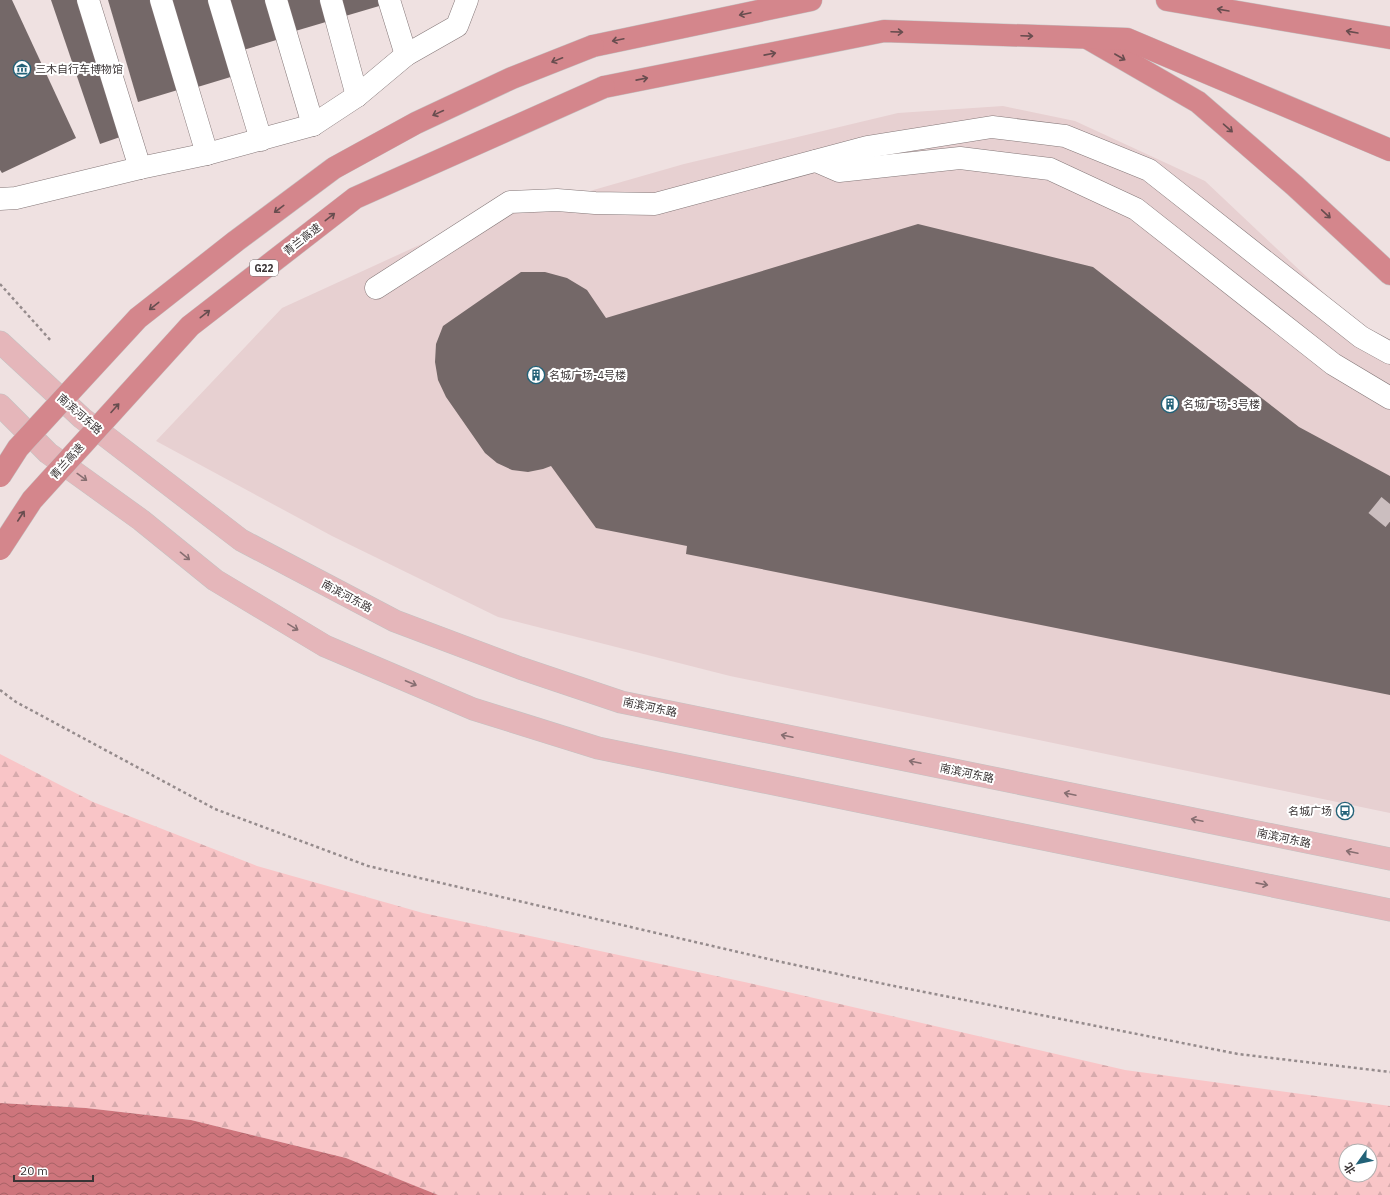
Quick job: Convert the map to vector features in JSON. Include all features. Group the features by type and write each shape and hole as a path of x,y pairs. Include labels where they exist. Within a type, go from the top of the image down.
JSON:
{"highway":[{"path":"0,476 18,448 138,318 236,241 334,168 423,120 512,78 593,46 811,0"},
{"path":"1167,0 1390,38"},
{"name":"青兰高速","path":"0,549 32,500 190,326 355,198 604,87 884,31 1127,39 1390,150"},
{"path":"1086,37 1198,102 1295,186 1390,274"}],"main road":[{"name":"南滨河东路","path":"0,342 82,418 241,540 395,621 520,668 621,702 1390,859"},
{"path":"0,405 48,453 140,520 215,580 325,646 473,710 598,748 1390,910"}],"street":[{"path":"88,0 140,168"},
{"path":"161,0 207,154"},
{"path":"219,0 261,140"},
{"path":"276,0 313,125"},
{"path":"331,0 357,96"},
{"path":"389,0 406,55"},
{"path":"450,0 457,26"},
{"path":"0,199 16,198 140,168 207,154 313,125 357,96 406,55 457,26 467,0"},
{"path":"376,288 510,202 557,200 595,203 655,204 867,147 992,127 1065,136 1149,170 1361,337 1390,353"},
{"path":"816,161 839,171 960,158 1050,169 1136,209 1333,364 1390,398"}],"path":[{"path":"0,284 52,342"},
{"path":"0,690 16,702 215,808 368,866 777,961 897,987 1238,1054 1390,1072"}],"shaded area":[{"path":"1003,106 1075,121 1205,181 1328,297 1390,345 1390,813 730,676 498,617 332,536 156,441 282,308 450,231 684,164 898,113"}],"green space":[{"path":"0,754 93,802 257,866 423,913 749,983 1125,1070 1390,1106 1390,1195 438,1195 346,1158 191,1120 86,1108 0,1103"}],"water":[{"path":"0,1103 86,1108 191,1120 346,1158 438,1195 0,1195"}],"building":[{"name":"三木自行车博物馆","path":"0,0 12,0 76,138 2,173 0,170"},
{"path":"51,0 77,0 123,136 100,144"},
{"path":"108,0 155,0 181,89 138,102"},
{"path":"165,0 212,0 234,76 191,89"},
{"path":"225,0 272,0 283,38 240,51"},
{"path":"283,0 330,0 336,19 292,32"},
{"path":"337,0 384,0 386,4 342,17"},
{"path":"918,224 1093,267 1299,427 1390,476 1390,695 686,554 687,546 596,528 551,466 528,472 512,470 497,463 485,453 446,397 438,380 435,362 436,344 443,326 521,272 545,272 567,278 587,290 606,318"}],"tunnel":[{"path":"1377,520 1390,504"}],"place":[{"name":"三木自行车博物馆","path":"22,69"},
{"name":"名城广场-4号楼","path":"536,375"},
{"name":"名城广场-3号楼","path":"1170,404"},
{"name":"名城广场","path":"1345,811"}]}
